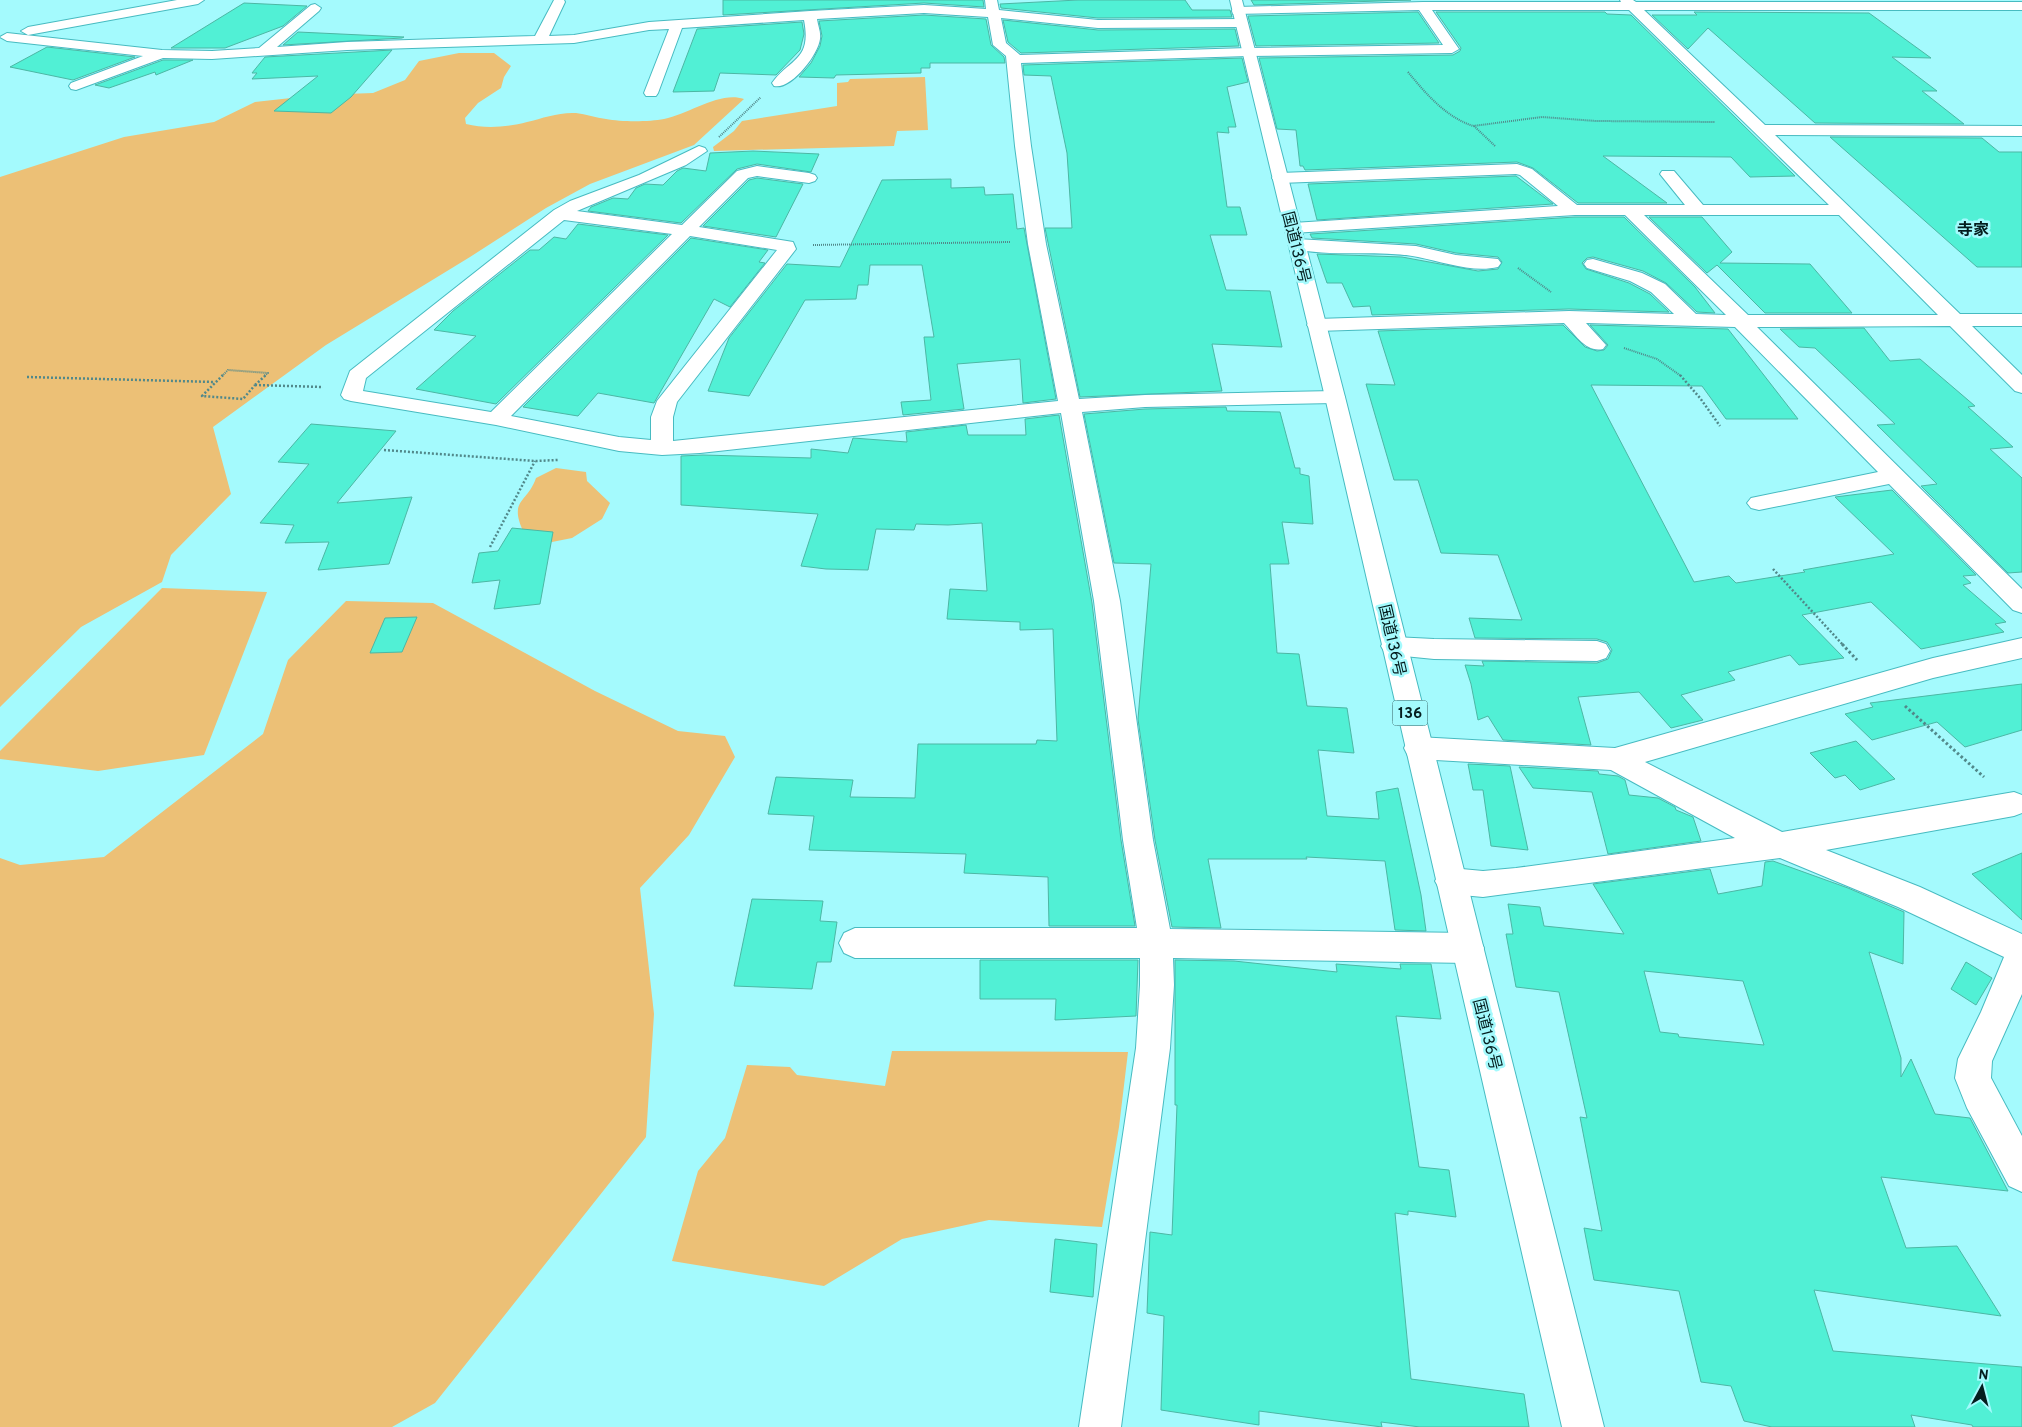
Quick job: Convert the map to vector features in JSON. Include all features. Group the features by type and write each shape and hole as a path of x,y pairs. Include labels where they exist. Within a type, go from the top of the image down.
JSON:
{"main road":[{"path":"4,38 63,24 198,0"},
{"path":"780,83 803,60 811,47 813,38 805,0"},
{"path":"540,40 559,2"},
{"path":"4,38 163,54 212,55 347,46 591,37 630,28 677,24 991,5 1009,2"},
{"path":"991,5 1098,24 1238,12 1423,6 1628,3 2022,6"},
{"path":"1628,3 1844,210 2022,386"},
{"path":"991,5 1000,45 1013,54 1014,59 1022,146 1037,242 1107,601 1138,840 1156,943 1157,985 1153,1048 1100,1427"},
{"path":"1014,59 1248,52 1452,49 1423,6"},
{"path":"262,52 315,8"},
{"name":"国道136号","path":"1238,12 1335,397 1583,1427"},
{"path":"651,93 677,24"},
{"path":"76,86 163,54"},
{"path":"1757,126 2022,131"},
{"path":"700,151 680,162 576,205 560,214 357,375 351,395 496,419 619,444 662,448 710,445 1070,406 1145,401 1335,397"},
{"path":"1280,178 1517,169 1526,172 1573,210"},
{"path":"496,419 688,231 743,174 757,171 809,178"},
{"path":"1668,174 1698,210"},
{"path":"1295,236 1573,210 1844,210"},
{"path":"1629,210 2022,604"},
{"path":"560,214 785,245 787,249 667,401 662,417 662,448"},
{"path":"1295,236 1416,251 1456,260 1492,263"},
{"path":"1593,264 1636,277 1658,288 1691,320"},
{"path":"1317,325 1569,317 1741,321 2022,320"},
{"path":"1569,317 1596,345"},
{"path":"1758,503 1894,476"},
{"path":"1394,646 1434,649 1597,651"},
{"path":"1418,748 1615,759 1933,668 2022,648"},
{"path":"1615,759 1781,846 1909,897 2022,952 1994,1021 1975,1059 1973,1078 2022,1173"},
{"path":"1451,881 1483,884 1516,881 1692,856 1781,846 2014,804"},
{"path":"855,943 1156,943 1468,948"}],"path":[{"path":"1388,50 1425,93 1463,124 1473,126 1542,117 1596,122 1757,126"},
{"path":"737,121 751,105 780,83"},
{"path":"785,245 1037,242"},
{"path":"1514,266 1549,290 1569,317"},
{"path":"1596,345 1636,350 1658,359 1675,369 1688,380 1720,426"},
{"path":"228,370 268,372 255,386 243,399 202,396 228,370"},
{"path":"27,377 216,382"},
{"path":"255,386 310,387"},
{"path":"384,450 534,461 561,459"},
{"path":"490,547 534,461"}],"shaded area":[{"path":"459,53 494,53 511,66 504,77 501,88 478,103 465,118 466,124 474,126 489,127 520,124 557,114 570,113 619,121 651,121 674,116 715,100 734,97 744,99 694,145 590,184 546,208 326,345 213,427 231,494 171,555 162,582 81,627 0,707 0,177 124,137 214,122 255,102 318,95 373,93 405,80 419,61"},
{"path":"925,77 928,130 897,131 894,146 714,151 713,147 734,131 742,121 837,106 837,83 848,82 850,79"},
{"path":"556,468 586,472 587,481 610,503 602,519 572,538 547,543 524,533 518,508 536,478"},
{"path":"162,588 267,592 204,755 98,771 0,759 0,751"},
{"path":"346,601 433,603 595,691 678,731 725,736 735,757 689,835 640,888 654,1014 646,1137 435,1403 392,1427 0,1427 0,858 20,865 104,857 263,734 288,660"},
{"path":"892,1051 1128,1052 1119,1127 1102,1227 989,1220 902,1239 824,1286 672,1261 698,1171 725,1138 747,1065 790,1067 797,1075 885,1086"}],"building":[{"path":"723,0 983,0 984,7 924,3 723,15"},
{"path":"1078,0 1185,0 1192,10 1230,10 1232,17 1098,18 1001,8 1000,4"},
{"path":"1251,0 1411,0 1254,5"},
{"path":"244,3 307,6 283,26 225,48 171,48"},
{"path":"1418,12 1439,43 1256,46 1248,16"},
{"path":"1436,12 1605,12 1607,14 1631,15 1795,176 1750,177 1731,157 1603,156 1667,203 1578,203 1533,168 1517,162 1305,170 1303,166 1300,166 1296,130 1277,129 1259,58 1453,55 1460,51 1461,48"},
{"path":"1694,12 1869,13 1931,58 1892,57 1937,91 1922,91 1964,124 1815,123 1708,28 1688,49 1652,15 1697,15"},
{"path":"924,15 986,19 991,45 1004,57 1005,63 930,63 930,68 921,68 921,73 836,75 834,78 799,77 811,63 820,46 822,36 819,21"},
{"path":"1003,20 1098,30 1235,29 1239,46 1021,53 1008,42"},
{"path":"802,22 804,34 800,50 776,75 720,73 714,91 673,92 697,29"},
{"path":"298,32 404,37 283,45"},
{"path":"47,47 135,57 73,80 10,67"},
{"path":"392,50 351,97 331,113 274,111 318,76 252,79 257,73 252,73 265,57"},
{"path":"1242,58 1248,82 1227,87 1236,127 1228,127 1229,133 1217,132 1227,207 1240,207 1247,235 1210,235 1226,290 1270,291 1282,347 1212,344 1222,391 1080,397 1045,228 1072,228 1067,153 1051,76 1024,75 1023,65"},
{"path":"163,60 193,60 156,75 155,72 109,88 95,85"},
{"path":"1830,137 1982,138 1999,152 2022,152 2022,267 1977,267"},
{"path":"753,151 819,154 811,172 757,164 737,169 681,223 588,211 591,207 613,198 628,199 636,188 645,184 663,185 677,171 683,168 706,171 710,153"},
{"path":"1516,176 1553,204 1317,220 1308,184"},
{"path":"757,178 803,184 776,237 703,226 749,180"},
{"path":"951,179 951,188 984,187 985,195 1013,194 1017,229 1024,228 1056,399 1023,403 1020,359 957,364 964,409 903,415 901,402 931,400 924,337 934,337 922,265 870,265 868,285 858,285 856,299 805,300 749,396 708,391 729,338 787,264 840,267 882,180"},
{"path":"1575,217 1624,217 1695,287 1715,313 1697,312 1666,283 1643,271 1593,257 1587,258 1582,263 1586,269 1629,283 1650,294 1669,312 1569,309 1372,315 1370,306 1353,307 1342,283 1327,283 1317,254 1402,257 1478,271 1498,269 1502,262 1498,257 1456,253 1416,244 1312,238 1310,234"},
{"path":"1649,217 1702,217 1732,252 1720,263 1810,264 1852,313 1765,313 1717,265 1707,273"},
{"path":"578,224 668,235 496,404 416,389 476,336 434,330 453,311 530,250 539,250 554,237 566,239"},
{"path":"691,238 768,250 759,262 765,263 730,307 714,299 654,403 598,393 578,416 523,407"},
{"path":"1563,325 1585,347 1597,351 1604,350 1608,345 1590,325 1728,329 1798,419 1726,419 1702,386 1591,385 1694,582 1729,576 1736,583 1805,572 1803,570 1894,554 1835,497 1892,490 1976,575 1963,576 1971,583 1963,585 2006,622 1995,624 2004,632 1921,649 1871,602 1802,615 1844,658 1799,665 1790,655 1728,672 1735,680 1681,695 1703,720 1671,728 1639,692 1578,697 1591,745 1503,740 1488,716 1478,720 1465,665 1484,666 1482,661 1597,663 1608,659 1612,650 1607,642 1597,639 1475,638 1469,618 1522,620 1498,555 1441,553 1418,480 1394,480 1366,384 1395,385 1378,331"},
{"path":"1864,328 1890,361 1920,359 1975,406 1968,407 2013,447 1990,449 2022,478 2022,572 2008,573 1921,486 1937,484 1877,425 1895,424 1815,348 1799,347 1780,329"},
{"path":"1226,407 1227,411 1280,412 1295,468 1300,468 1300,474 1309,476 1313,524 1282,522 1289,564 1270,564 1277,653 1299,654 1307,706 1347,708 1354,753 1318,750 1327,816 1379,819 1376,792 1398,788 1421,895 1426,931 1395,930 1385,861 1306,857 1307,859 1208,859 1221,928 1172,927 1155,840 1138,719 1151,564 1114,563 1084,414 1145,409"},
{"path":"1059,415 1092,603 1121,840 1135,926 1049,926 1048,877 964,873 966,854 809,850 814,816 768,814 776,777 853,780 850,797 915,798 918,744 1036,744 1037,740 1057,741 1053,629 1020,630 1020,622 947,619 950,589 987,591 982,523 916,524 914,530 876,529 868,570 826,569 801,566 818,514 681,505 681,456 811,458 811,449 848,453 853,438 907,442 906,432 966,425 968,435 1026,435 1025,419"},
{"path":"311,424 396,431 337,503 412,497 389,564 318,570 329,542 285,543 294,525 260,523 309,464 278,462"},
{"path":"512,528 553,532 540,604 494,609 500,580 472,583 479,553 498,551"},
{"path":"417,617 402,652 370,653 385,618"},
{"path":"2022,684 2022,730 1965,747 1937,722 1872,740 1845,714 1873,707 1870,703"},
{"path":"1856,741 1895,779 1860,790 1845,775 1835,778 1810,753"},
{"path":"1468,764 1510,766 1528,850 1491,846 1483,790 1473,790"},
{"path":"1519,767 1598,771 1599,774 1618,776 1625,780 1629,795 1658,798 1675,807 1676,810 1693,817 1701,841 1608,854 1592,792 1533,788"},
{"path":"2022,853 2022,920 1972,874"},
{"path":"1773,861 1848,888 1904,912 1903,964 1869,952 1901,1058 1901,1077 1911,1059 1935,1114 1970,1118 2008,1191 1881,1177 1906,1248 1957,1246 2001,1316 1814,1290 1833,1351 2022,1367 2022,1427 1973,1427 1972,1425 1911,1415 1915,1427 1772,1427 1744,1421 1731,1386 1701,1382 1679,1291 1594,1280 1584,1228 1602,1231 1580,1117 1587,1118 1559,992 1516,987 1506,934 1513,934 1508,904 1540,907 1544,926 1624,934 1593,884 1710,869 1718,894 1762,886 1765,862","holes":["1644,971 1743,981 1764,1045 1679,1037 1678,1034 1660,1032"]},
{"path":"752,899 823,901 820,921 837,922 831,962 817,962 812,989 734,986"},
{"path":"980,960 1138,960 1136,1016 1055,1020 1056,999 980,999"},
{"path":"1175,960 1234,961 1337,972 1336,964 1401,969 1400,964 1431,964 1441,1019 1396,1016 1419,1167 1449,1170 1456,1217 1408,1211 1408,1215 1395,1213 1411,1379 1524,1394 1529,1427 1420,1427 1381,1422 1382,1427 1259,1411 1259,1425 1161,1410 1164,1316 1147,1313 1150,1232 1172,1235 1177,1105 1175,1105"},
{"path":"1966,962 1992,978 1976,1005 1951,989"},
{"path":"1055,1239 1097,1244 1093,1297 1050,1292"}],"district":[{"name":"寺家","path":"1973,229"}]}
